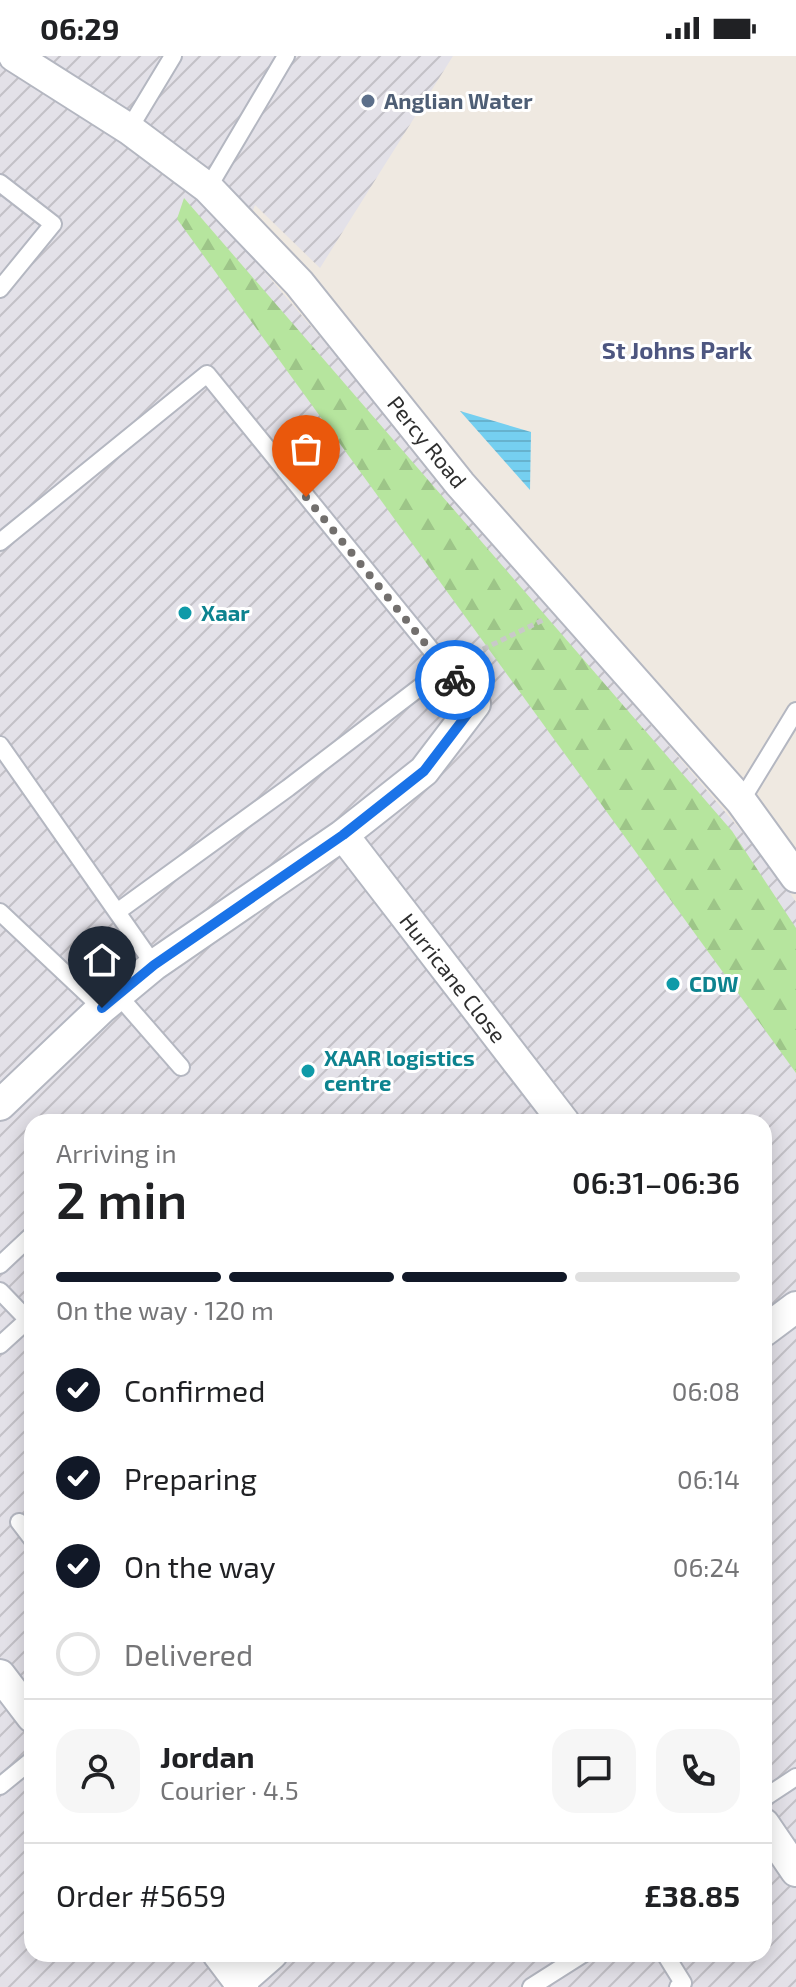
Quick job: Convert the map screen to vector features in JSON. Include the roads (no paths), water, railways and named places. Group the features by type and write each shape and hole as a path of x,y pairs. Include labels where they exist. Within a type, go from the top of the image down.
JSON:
{"street":[{"name":"Percy Road","path":"14,56 129,129 208,188 299,283 460,484 741,801 796,877"},
{"path":"0,1105 110,1001 154,965 343,835 424,771 475,704"},
{"name":"Hurricane Close","path":"343,835 558,1114"},
{"path":"772,1325 796,1307"},
{"path":"0,1675 24,1706"},
{"path":"772,1836 796,1871"},
{"path":"224,1962 241,1985 264,1962"}],"lane":[{"path":"129,129 173,56"},
{"path":"208,188 286,56"},
{"path":"0,183 53,224 0,289"},
{"path":"0,542 207,374 475,704"},
{"path":"117,912 288,788 445,668"},
{"path":"741,801 796,711"},
{"path":"0,745 154,965"},
{"path":"0,912 110,1001 181,1067"},
{"path":"0,1265 24,1242"},
{"path":"0,1291 24,1313"},
{"path":"0,1345 24,1323"},
{"path":"19,1522 24,1529"},
{"path":"0,1786 24,1766"},
{"path":"772,1793 796,1777"},
{"path":"531,1987 570,1962"},
{"path":"670,1962 683,1983 678,1987"}],"water":[{"path":"460,411 531,432 530,490"}],"place":[{"name":"Anglian Water","path":"368,101"},
{"name":"Xaar","path":"185,613"},
{"name":"CDW","path":"673,984"},
{"name":"XAAR logistics centre","path":"308,1071"}],"district":[{"name":"St Johns Park","path":"677,351"}]}
